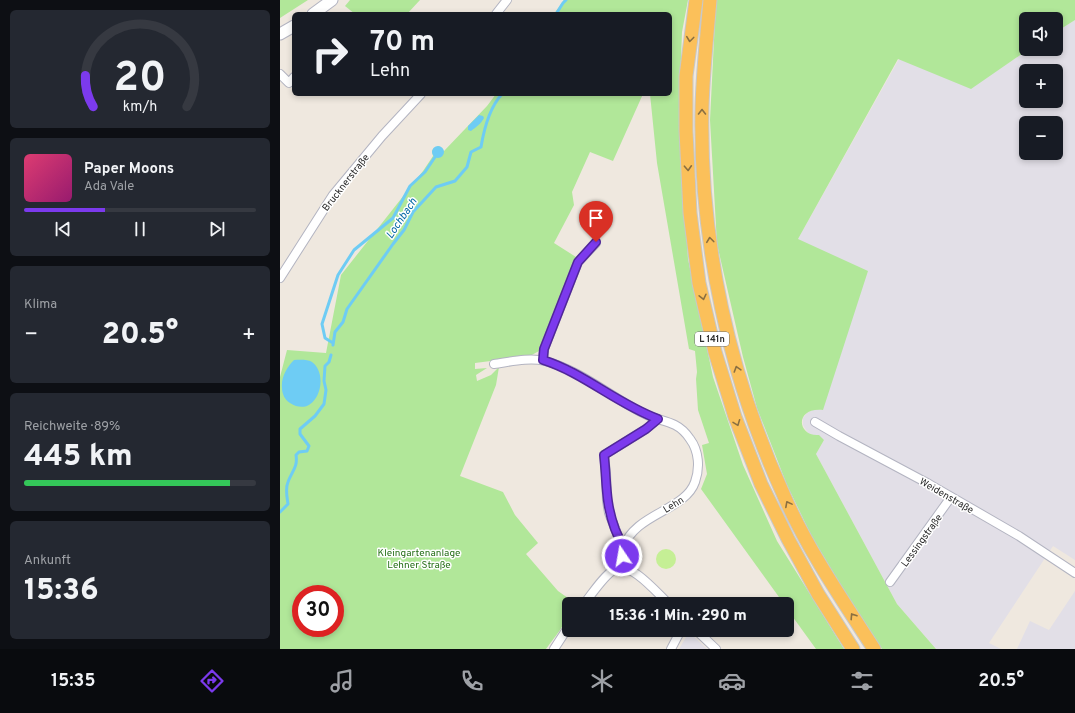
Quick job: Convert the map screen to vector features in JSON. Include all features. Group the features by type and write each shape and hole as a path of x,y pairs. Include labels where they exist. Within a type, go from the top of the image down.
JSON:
{"highway":[{"name":"L 141n","path":"696,0 686,76 686,132 690,213 699,283 715,352 735,417 761,484 788,539 818,594 853,649"},
{"name":"L 141n","path":"710,0 702,108 706,201 715,272 731,349 743,390 785,498 820,564 874,649"}],"main road":[{"path":"316,12 332,0"},
{"path":"280,34 292,27"}],"street":[{"path":"498,12 507,0"},
{"path":"280,74 289,82 292,79"},
{"name":"Brucknerstraße","path":"280,278 333,195 382,136 419,96"},
{"path":"543,360 544,349 578,262 596,242"},
{"name":"Lehn","path":"494,364 543,360 570,370 644,414 675,425 691,440 698,459 696,477 691,492 641,524 628,539 623,549 621,566"},
{"name":"Lehn","path":"623,549 608,507 604,455 646,429 658,419"},
{"name":"Weidenstraße","path":"816,422 1019,536 1075,573"},
{"name":"Lessingstraße","path":"890,582 951,497"},
{"path":"590,597 609,573 615,568 621,566 633,571 661,597"},
{"path":"554,649 562,637"},
{"path":"671,649 677,637"},
{"path":"703,637 716,649"}],"shaded area":[{"path":"1075,20 1075,560 1053,546 989,643 1001,649 936,649 897,604 816,454 824,440 808,433 803,425 803,418 807,413 814,409 823,410 798,239 899,59 971,88 1019,56 1063,56 1063,28"},
{"path":"1075,591 1075,649 1017,649 1030,621 1049,630"},
{"path":"686,637 694,637 707,649 679,649"}],"green space":[{"path":"280,0 308,0 280,18"},
{"path":"350,0 420,0 409,12 352,12 345,6"},
{"path":"564,0 688,0 682,32 679,112 688,259 713,377 743,465 777,541 844,649 816,649 794,619 794,597 779,597 701,489 707,474 702,445 709,443 698,410 695,351 689,349 657,163 650,96 672,96 672,12 555,12"},
{"path":"716,0 1075,0 1075,20 1063,28 1063,12 1019,12 1019,56 971,89 898,59 798,239 868,271 823,410 814,410 807,413 803,417 802,422 806,432 819,435 824,440 816,454 897,604 936,649 882,649 863,622 812,537 787,485 757,408 743,357 717,244 710,120"},
{"name":"Kleingartenanlage Lehner Straße","path":"494,96 642,96 613,161 590,152 572,192 574,205 554,243 576,257 539,351 530,356 475,363 475,369 487,368 476,375 477,381 491,375 499,367 496,385 460,476 503,492 515,515 538,543 526,554 558,591 566,597 562,597 562,626 546,649 280,649 280,377 287,350 326,353 341,275 423,171 433,156 432,151 434,148 439,146 444,151 487,106"},
{"path":"666,549 673,552 676,559 673,566 666,569 659,566 656,559 659,552"}],"water":[{"path":"479,115 483,116 484,118 471,131 468,130 468,126"},
{"path":"436,146 440,146 444,152 440,158 436,158 432,154 432,150"},
{"path":"294,360 310,361 318,368 320,386 318,394 307,406 299,407 288,402 285,399 283,392 282,384 284,376"}],"waterway":[{"name":"Lochbach","path":"557,12 566,0"},
{"name":"Lochbach","path":"333,345 335,332 343,322 347,309 404,230 413,212 436,187 455,181 467,167 471,152 481,147 490,112 500,96"},
{"path":"333,343 325,338 322,324 338,275 354,250 393,218 410,186 425,172 435,157"},
{"name":"Lochbach","path":"280,512 288,504 286,493 288,482 295,466 296,455 299,452 307,451 309,446 300,434 300,429 315,416 324,404 326,390 324,381 325,366 329,362 331,355"}],"route":[{"path":"596,242 578,262 544,349 543,360 570,370 644,414 658,419 646,429 604,455 609,513 623,549 622,556"}]}
